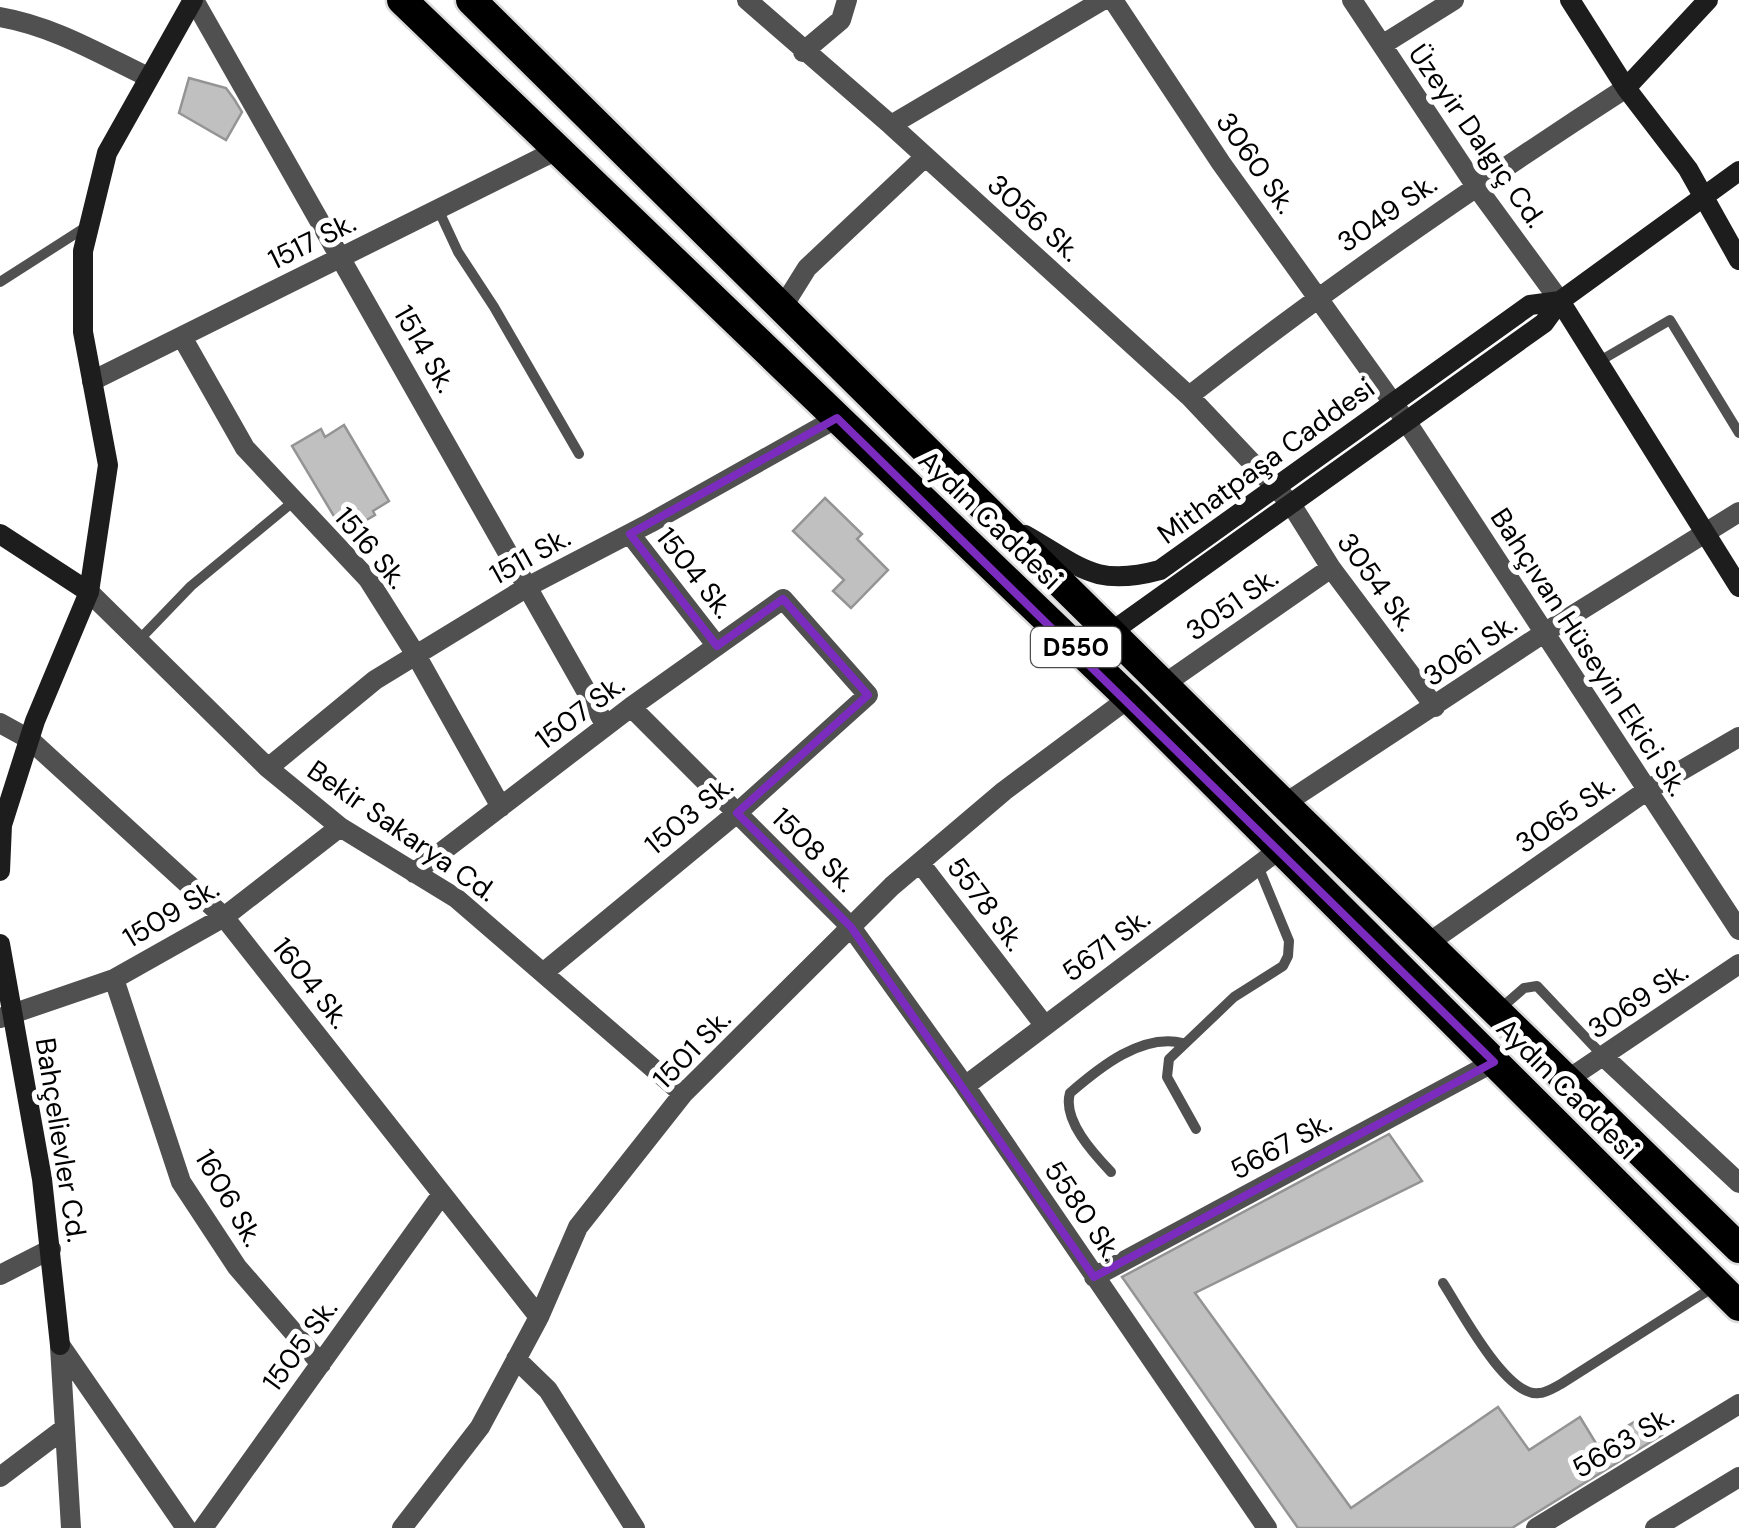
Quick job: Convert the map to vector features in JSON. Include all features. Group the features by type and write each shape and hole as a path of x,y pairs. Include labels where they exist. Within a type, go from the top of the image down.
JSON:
{"highway":[{"name":"Aydın Caddesi","path":"402,0 1129,698 1269,857 1494,1062 1739,1306"},
{"name":"Aydın Caddesi","path":"471,0 990,516 1739,1248"}],"main road":[{"path":"0,871 2,826 29,738 89,592 108,465 83,332 83,251 107,153 193,0"},
{"path":"1570,0 1626,88 1688,169 1739,260"},
{"path":"1626,88 1708,0"},
{"name":"Mithatpaşa Caddesi","path":"1082,654 1544,323 1560,301 1739,171"},
{"path":"1560,301 1739,587"},
{"name":"Mithatpaşa Caddesi","path":"990,516 1098,576 1127,578 1160,570 1530,304 1560,301"},
{"name":"Bekir Sakarya Cd.","path":"0,534 89,592"},
{"name":"Bahçelievler Cd.","path":"0,944 6,1015 42,1179 60,1345"}],"street":[{"name":"1514 Sk.","path":"193,0 606,726"},
{"name":"3056 Sk.","path":"747,0 1190,396 1277,486"},
{"path":"803,52 841,20 847,0"},
{"path":"891,126 1102,0"},
{"name":"3060 Sk.","path":"1112,0 1393,403"},
{"name":"Üzeyir Dalgıç Cd.","path":"1352,0 1475,185 1560,301"},
{"path":"1382,45 1454,0"},
{"path":"0,17 54,31 148,77"},
{"name":"3049 Sk.","path":"1190,396 1316,297 1475,185 1626,88"},
{"name":"1517 Sk.","path":"92,381 557,150"},
{"path":"782,308 806,268 925,156"},
{"name":"1516 Sk.","path":"182,337 244,448 368,579 501,806"},
{"name":"Bahçıvan Hüseyin Ekici Sk.","path":"1393,403 1739,930"},
{"name":"1511 Sk.","path":"268,768 376,680 416,655 528,586 630,534 836,418"},
{"name":"3054 Sk.","path":"1277,486 1331,568 1435,708"},
{"name":"3061 Sk.","path":"1284,804 1544,633 1739,512"},
{"name":"1504 Sk.","path":"630,534 717,646"},
{"name":"3051 Sk.","path":"1163,685 1331,568"},
{"name":"Bekir Sakarya Cd.","path":"89,592 268,768 340,827 456,898 684,1094"},
{"name":"1507 Sk.","path":"414,872 631,707 783,599 868,695"},
{"name":"1503 Sk.","path":"543,973 737,813 868,695"},
{"name":"1501 Sk.","path":"402,1528 480,1427 538,1317 578,1227 684,1094 920,862 1004,791 1129,698"},
{"name":"1508 Sk.","path":"631,707 852,927"},
{"name":"1604 Sk.","path":"0,723 29,738 224,916 538,1317"},
{"name":"3065 Sk.","path":"1427,944 1646,791 1739,737"},
{"name":"1509 Sk.","path":"6,1015 114,979 224,916 340,827"},
{"name":"5671 Sk.","path":"965,1086 1269,857"},
{"name":"5578 Sk.","path":"920,862 1045,1026"},
{"name":"5580 Sk.","path":"852,927 1266,1528"},
{"name":"3069 Sk.","path":"1567,1080 1739,964"},
{"name":"1606 Sk.","path":"114,979 181,1182 237,1267 321,1364"},
{"path":"1603,1056 1736,1173"},
{"name":"5667 Sk.","path":"1094,1278 1494,1062"},
{"name":"1505 Sk.","path":"204,1528 442,1194"},
{"path":"0,1275 51,1249"},
{"path":"60,1345 70,1528"},
{"path":"60,1345 186,1528"},
{"path":"516,1359 548,1390 635,1528"},
{"name":"5663 Sk.","path":"1536,1528 1739,1404"},
{"path":"0,1477 65,1428"},
{"path":"1656,1528 1739,1477"}],"lane":[{"path":"438,209 458,252 579,454"},
{"path":"0,282 90,225"},
{"path":"1598,362 1670,320 1739,433"},
{"path":"138,641 192,586 294,501"},
{"path":"1196,1130 1167,1077 1170,1059 1234,998 1284,966 1289,941 1269,857"},
{"path":"1497,1012 1524,988 1536,986 1603,1056"},
{"path":"1111,1172 1094,1154 1075,1122 1067,1101 1070,1093 1146,1043 1166,1038 1183,1043"},
{"path":"1443,1283 1496,1365 1528,1392 1538,1394 1582,1371 1717,1285"}],"highlighted area":[{"path":"837,418 1494,1062 1094,1277 851,927 737,813 868,695 783,599 717,646 630,534"}],"building":[{"path":"189,78 226,88 242,112 226,140 179,113"},
{"path":"344,425 389,501 373,511 375,515 344,533 292,446 321,429 325,437"},
{"path":"825,498 862,534 857,539 888,570 851,608 833,591 844,580 793,531"},
{"path":"1389,1134 1422,1181 1195,1293 1351,1508 1498,1407 1529,1450 1580,1417 1597,1445 1647,1414 1662,1435 1512,1528 1298,1528 1122,1277"}]}
